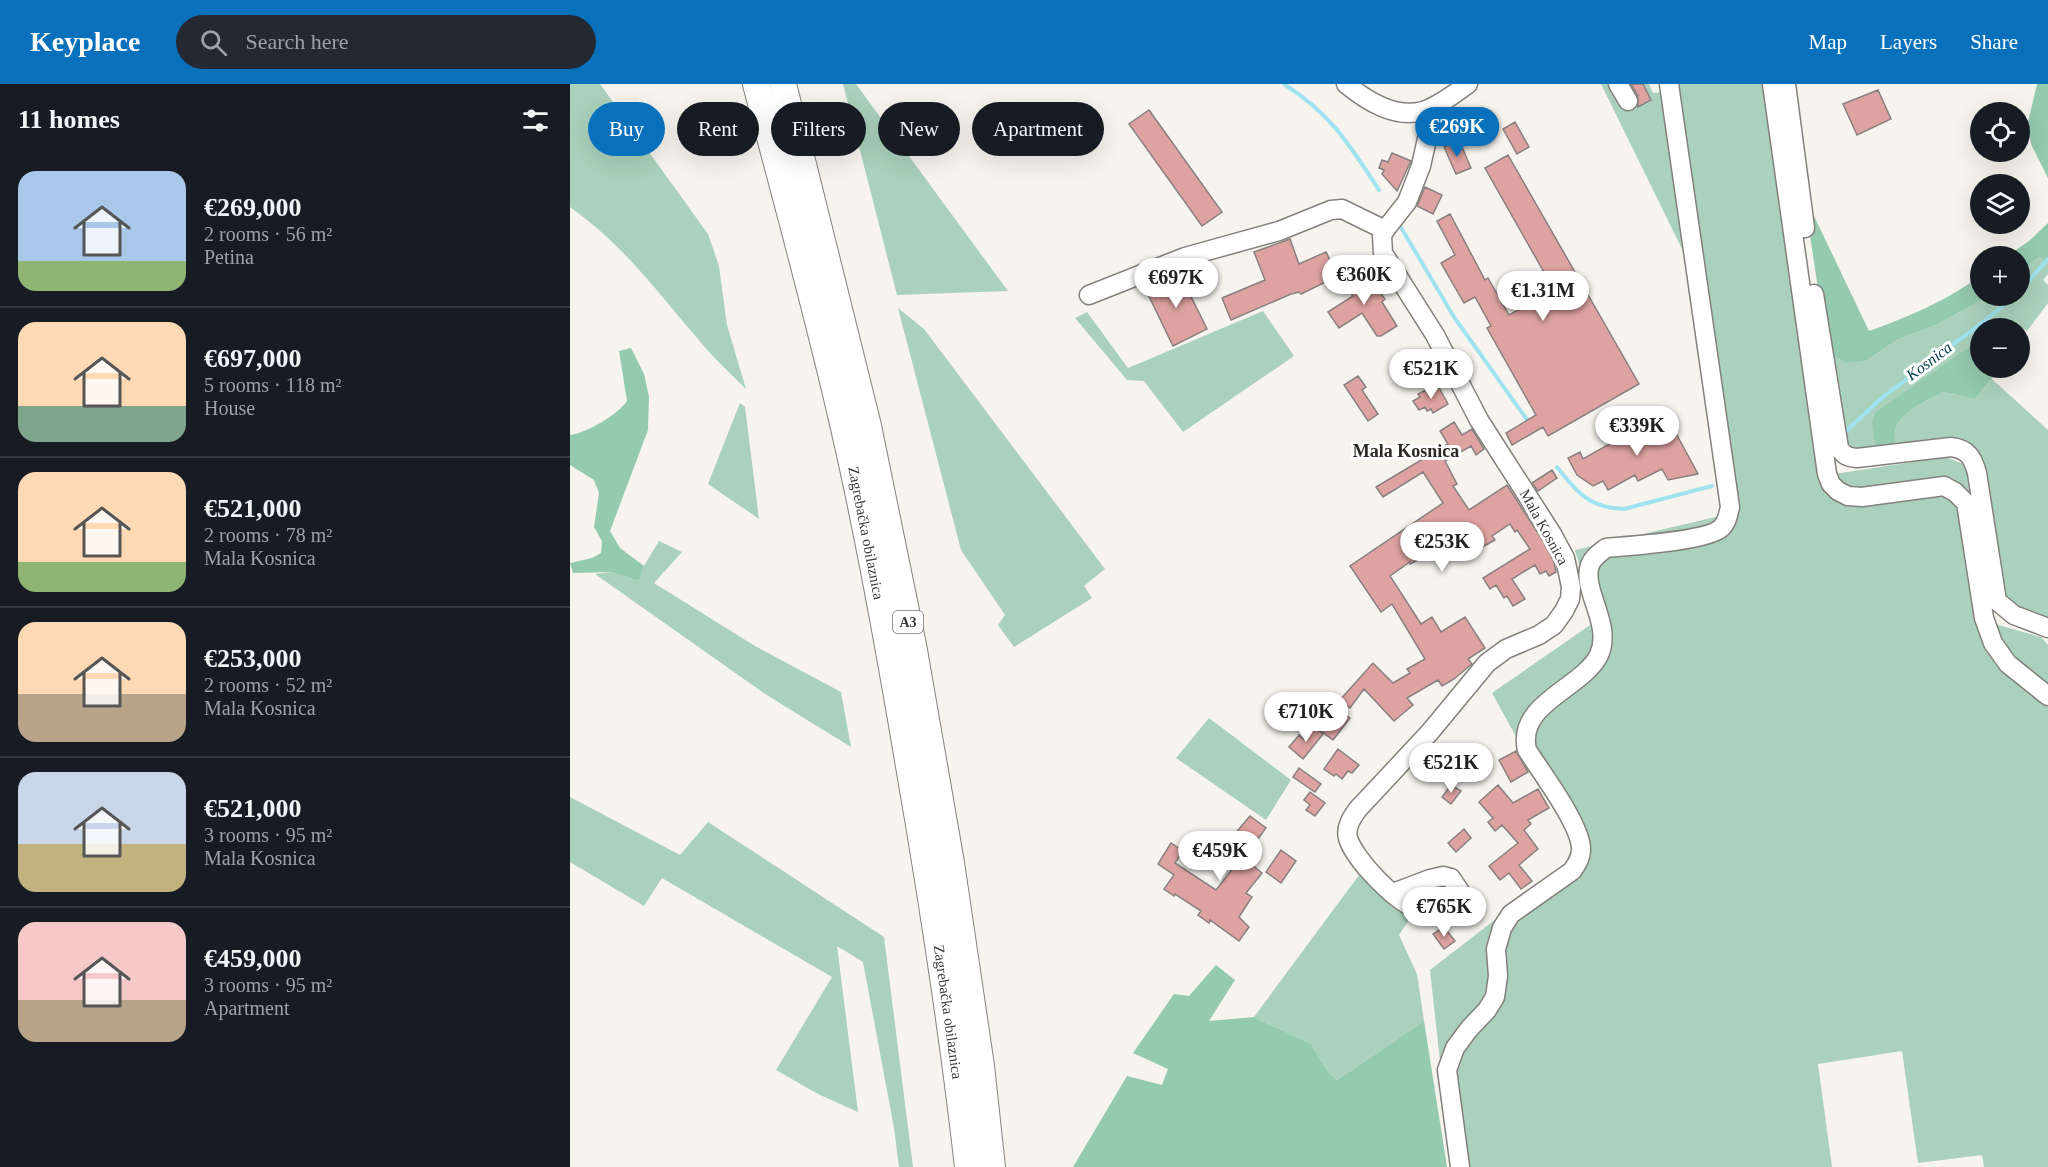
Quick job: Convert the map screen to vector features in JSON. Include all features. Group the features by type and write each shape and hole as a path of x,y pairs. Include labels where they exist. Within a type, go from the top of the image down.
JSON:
{"highway":[{"name":"Zagrebačka obilaznica","path":"756,84 798,240 845,430 889,650 927,868 958,1070 968,1167"},
{"name":"Zagrebačka obilaznica","path":"783,84 868,426 913,645 951,863 981,1066 992,1167"}],"street":[{"path":"1346,84 1366,100 1391,110 1414,113 1434,107 1468,84"},
{"path":"1618,84 1628,101"},
{"path":"1460,1167 1447,1070 1455,1048 1496,997 1498,976 1496,949 1502,928 1511,914 1572,871 1579,861 1581,849 1577,831 1527,750 1525,741 1526,732 1538,711 1598,657 1602,644 1602,630 1588,577 1590,564 1606,548 1713,533 1721,528 1727,519 1730,507 1669,84"},
{"path":"1772,84 1827,474 1831,484 1848,496 1862,497 1944,486 1955,492 1966,503 1984,618 1993,643 2008,664 2048,696"},
{"path":"1786,84 1812,278 1839,448 1847,457 1857,458 1951,447 1968,453 1973,459 1977,473 1997,600 2014,615 2048,628"},
{"path":"1089,295 1185,257 1279,231 1330,210 1342,209 1385,230 1407,202 1414,185 1425,151 1434,107"},
{"name":"Mala Kosnica","path":"1385,230 1382,245 1387,262 1435,335 1479,420 1552,534 1565,558 1571,587 1570,599 1554,625 1539,635 1506,649 1487,663 1430,732 1351,819 1348,838 1354,853 1393,893"}],"green space":[{"path":"570,84 600,84 613,102 588,102 588,156 652,156 708,234 719,266 727,325 746,389 710,353 628,258 591,223 570,207"},
{"path":"843,84 856,84 878,114 878,156 909,156 1008,291 897,295 861,156 866,156 866,102 848,102"},
{"path":"1601,84 1649,84 1653,93 1663,92 1685,255"},
{"path":"1674,84 1767,84 1831,491 1941,491 1962,505 1981,620 2048,702 2048,1167 1984,1167 1982,1155 1918,1163 1902,1051 1818,1064 1832,1167 1464,1167 1451,1071 1456,1053 1491,1013 1505,931 1582,864 1532,745 1537,722 1600,659 1593,580 1603,556 1725,532"},
{"path":"2037,84 2048,84 2048,178 2031,144 2030,114"},
{"path":"1804,195 1869,331 1926,308 1970,283 1971,306 1938,324 1897,340 1867,360 1847,363 1827,349"},
{"path":"2048,223 2048,262 2039,257 2030,265 2030,246 2022,246"},
{"path":"2039,257 2048,262 2048,274 2043,280 2048,285 2048,303 2030,327 2030,318 1970,318 1970,346 1877,412 1877,454 1845,449 1827,349 1867,360 1897,340 1938,324 1971,306 2030,306 2030,265"},
{"path":"898,308 924,329 1105,569 1084,586 1092,598 1014,647 998,625 1005,615 961,550"},
{"path":"1263,311 1294,356 1183,432 1144,381 1127,380 1075,318 1087,312 1128,368"},
{"path":"1970,346 1970,378 1993,378 1975,399 1943,392 1907,413 1897,425 1896,452 1877,454 1872,423 1876,412"},
{"path":"631,348 644,374 649,397 648,430 610,531 620,548 644,566 639,581 611,572 573,573 570,563 592,558 601,553 602,541 594,527 599,493 594,480 570,465 570,435 585,431 601,422 627,401 619,351"},
{"path":"1992,379 2048,430 2048,625 2004,603 1973,453 1896,452 1895,432 1897,425 1907,413 1943,392 1975,399"},
{"path":"740,403 745,407 759,519 708,484"},
{"path":"1946,457 1966,465 1973,504 1967,495 1849,493 1834,474"},
{"path":"1724,515 1718,526 1603,545 1581,571 1575,550"},
{"path":"659,541 682,552 654,583 755,646 841,692 851,747 765,694 595,574 611,572 639,581 644,566"},
{"path":"1593,623 1593,654 1519,742 1492,693"},
{"path":"1991,623 2041,637 2048,645 2048,691 2011,661"},
{"path":"1209,718 1291,780 1266,820 1176,758"},
{"path":"570,797 680,855 708,822 884,937 913,1167 899,1167 894,1128 863,962 837,946 858,1112 818,1094 776,1070 832,977 662,878 644,906 570,862"},
{"path":"1362,871 1413,914 1399,935 1417,974 1424,1021 1337,1080 1328,1072 1311,1044 1254,1017"},
{"path":"1501,915 1490,995 1441,1070 1430,970"},
{"path":"1216,965 1235,980 1209,1021 1254,1017 1311,1044 1328,1072 1337,1080 1424,1021 1447,1167 1073,1167 1127,1076 1162,1085 1168,1069 1133,1053 1174,994 1189,996"}],"building":[{"path":"1631,84 1643,84 1651,100 1638,107 1638,96"},
{"path":"1878,90 1891,119 1857,135 1843,104"},
{"path":"1149,110 1222,212 1202,226 1129,124"},
{"path":"1515,122 1529,147 1517,154 1503,129"},
{"path":"1456,142 1459,149 1462,147 1471,168 1456,174 1444,147"},
{"path":"1392,153 1411,161 1397,191 1382,174 1384,170 1379,168 1382,160 1388,162"},
{"path":"1508,155 1639,384 1548,436 1543,427 1512,445 1506,433 1536,415 1487,328 1491,326 1475,297 1464,303 1441,263 1455,255 1437,221 1450,214 1485,280 1488,278 1509,315 1554,290 1485,168"},
{"path":"1425,187 1442,195 1433,214 1417,206"},
{"path":"1290,239 1299,264 1326,252 1338,276 1301,294 1299,292 1291,294 1231,320 1222,298 1265,280 1254,252"},
{"path":"1362,270 1385,299 1382,302 1397,326 1381,336 1377,336 1362,313 1339,328 1328,312 1353,296 1344,284"},
{"path":"1179,272 1207,329 1173,346 1145,288"},
{"path":"1358,376 1366,387 1362,390 1378,414 1368,421 1344,385"},
{"path":"1437,384 1448,404 1433,413 1431,409 1427,411 1425,407 1419,410 1413,401 1420,397 1418,394"},
{"path":"1665,413 1698,474 1668,480 1662,469 1638,481 1635,475 1608,490 1603,481 1593,486 1577,475 1568,458 1580,452 1583,459"},
{"path":"1454,422 1462,435 1472,429 1484,449 1476,455 1471,446 1445,461 1457,484 1453,486 1469,510 1507,485 1543,541 1554,562 1556,572 1549,576 1546,571 1540,574 1535,565 1512,579 1525,599 1513,606 1507,596 1504,598 1496,585 1490,589 1483,578 1530,549 1510,524 1492,536 1495,540 1461,559 1452,543 1410,564 1410,562 1390,576 1421,624 1432,617 1441,632 1465,617 1485,648 1468,659 1472,664 1454,679 1442,686 1438,680 1407,698 1413,705 1394,721 1364,689 1350,708 1340,700 1373,663 1393,683 1410,673 1407,669 1425,659 1392,604 1381,612 1350,566 1443,503 1423,472 1383,497 1376,487 1448,444 1440,431"},
{"path":"1552,470 1557,478 1538,491 1532,483"},
{"path":"1339,709 1350,718 1333,740 1321,731"},
{"path":"1313,726 1323,734 1303,759 1289,747 1299,735 1303,739"},
{"path":"1338,749 1359,765 1352,773 1348,771 1342,779 1324,769"},
{"path":"1516,751 1528,772 1511,782 1499,760"},
{"path":"1299,768 1321,784 1315,792 1293,777"},
{"path":"1451,785 1461,791 1451,804 1442,797"},
{"path":"1498,785 1513,803 1538,789 1549,808 1528,820 1531,824 1524,830 1538,849 1519,865 1532,881 1521,889 1509,873 1500,880 1489,866 1518,843 1502,825 1495,831 1488,822 1493,818 1479,802"},
{"path":"1310,792 1325,803 1315,816 1306,810 1310,805 1304,800"},
{"path":"1250,816 1266,828 1247,854 1249,855 1246,860 1262,873 1246,893 1252,897 1239,917 1249,927 1239,941 1210,920 1209,923 1198,915 1201,911 1164,889 1174,875 1158,864 1171,843 1183,851 1175,863 1216,890 1233,868 1217,855"},
{"path":"1464,829 1471,838 1456,852 1448,843"},
{"path":"1281,850 1296,861 1281,883 1266,872"},
{"path":"1444,927 1455,941 1444,949 1433,934"}],"waterway":[{"path":"1284,84 1314,107 1338,131 1379,190"},
{"path":"1399,224 1454,317 1530,424"},
{"name":"Kosnica","path":"2030,279 2048,259"},
{"name":"Kosnica","path":"1847,430 1883,397 2003,306"},
{"path":"1557,467 1585,497 1602,506 1612,508 1624,509 1712,486"}],"district":[{"name":"Mala Kosnica","path":"1406,451"}]}
